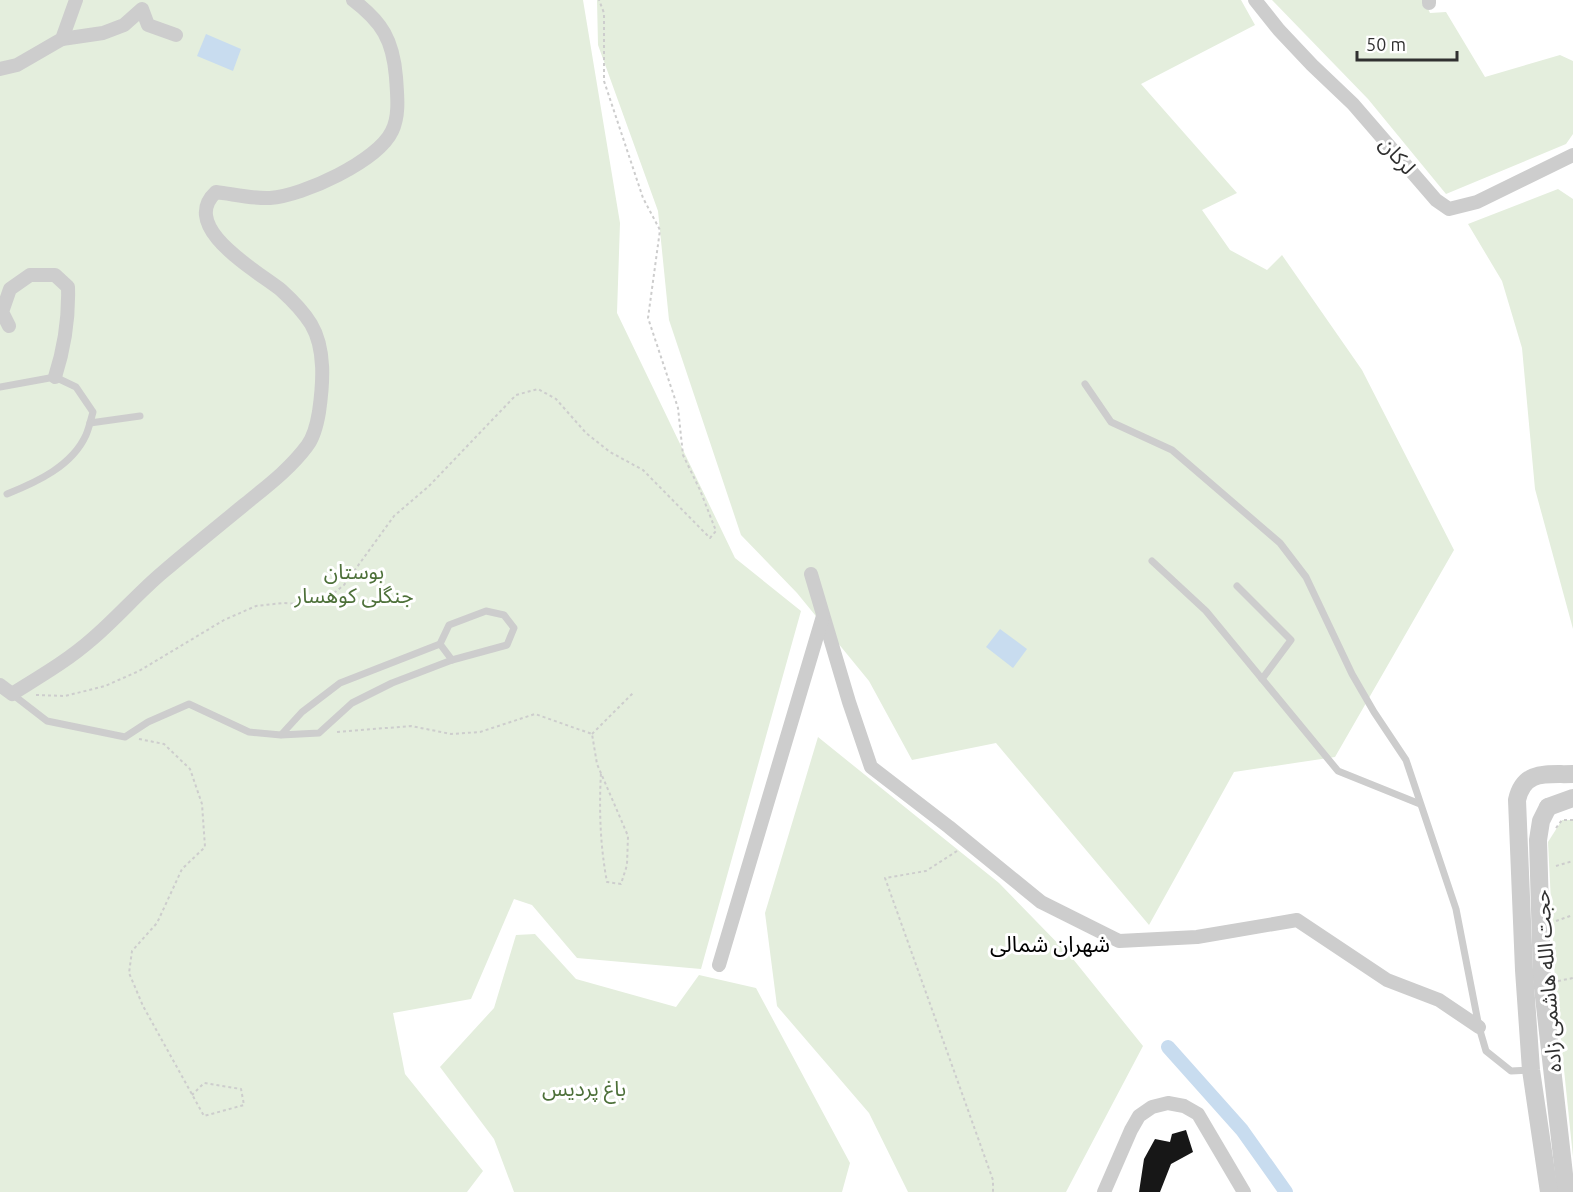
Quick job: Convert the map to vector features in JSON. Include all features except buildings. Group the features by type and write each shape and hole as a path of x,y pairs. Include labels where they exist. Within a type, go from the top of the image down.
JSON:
{"street":[{"path":"62,39 76,0"},
{"path":"0,685 12,694 90,642 160,574 267,487 296,459 314,434 319,413 322,371 320,345 311,324 297,305 221,243 205,217 207,200 216,192 270,198 297,193 355,166 379,148 393,131 397,112 397,85 395,61 388,35 371,13 353,0"},
{"name":"لرکان","path":"1256,0 1279,30 1361,112 1436,200 1449,208 1477,202 1573,155"},
{"path":"0,69 17,65 62,39 103,33 124,25 142,9 148,25 176,35"},
{"path":"9,326 2,312 10,289 30,274 55,275 68,287 69,314 64,348 55,377"},
{"path":"811,574 849,702 871,766 1041,902 1119,941 1197,937 1297,920 1387,980 1439,1000 1479,1027"},
{"path":"719,965 824,616"},
{"path":"1549,1192 1532,1070 1524,970 1517,800 1520,787 1525,780 1536,776 1573,774"},
{"path":"1520,787 1548,807 1573,798"},
{"name":"حجت الله هاشمی زاده","path":"1548,807 1541,821 1538,840 1542,979 1566,1192"},
{"path":"1104,1192 1131,1130 1140,1116 1152,1107 1168,1103 1184,1106 1198,1114 1244,1192"}],"lane":[{"path":"0,387 55,377 76,387 93,412 86,435 71,458 37,482 7,494"},
{"path":"1085,384 1111,422 1172,450 1280,543 1306,577 1352,674 1406,760 1456,909 1479,1027 1486,1051 1511,1071 1532,1070"},
{"path":"90,423 140,416"},
{"path":"1152,561 1206,611 1338,771 1420,804"},
{"path":"1237,586 1291,640 1262,679"},
{"path":"12,694 47,721 125,737 148,723 189,704 249,732 281,735 319,733 352,703 392,683 452,660 507,645 514,628 504,615 486,611 449,625 440,644 340,683 302,712 281,735"},
{"path":"440,644 452,660"}],"path":[{"path":"12,694 65,696 105,686 139,671 224,620 256,606 283,603 319,605 344,585 394,516 429,486 516,395 538,389 556,399 594,439 610,452 643,471 710,538 716,531 683,454 678,408 648,318 660,230 643,198 604,81 604,13 599,0"},
{"path":"592,734 633,693"},
{"path":"319,733 411,726 451,734 480,732 535,714 592,734"},
{"path":"592,734 597,764 601,772 628,836 627,865 621,884 607,882 602,854 599,810 601,772"},
{"path":"125,737 164,744 190,769 202,804 205,847 182,869 158,923 132,951 129,973 143,1006 192,1095 204,1116 244,1105 241,1089 204,1083 192,1095"},
{"path":"969,843 926,871 885,878 993,1180 993,1192"},
{"path":"1550,868 1573,861"},
{"path":"1552,923 1573,915"},
{"path":"1555,982 1573,978"}],"green space":[{"name":"بوستان جنگلی کوهسار","path":"0,0 583,0 620,223 617,313 735,558 801,611 701,969 577,958 532,905 514,899 471,999 393,1013 405,1074 483,1171 467,1192 0,1192"},
{"path":"597,0 1241,0 1255,25 1141,84 1237,193 1202,210 1230,250 1267,270 1282,255 1362,370 1454,550 1335,757 1234,772 1149,925 996,743 912,760 869,681 797,593 741,535 669,320 658,211 598,45"},
{"path":"1272,0 1424,0 1430,13 1446,12 1485,77 1560,55 1573,61 1573,134 1566,144 1446,194 1368,99"},
{"path":"1558,189 1573,199 1573,629 1535,489 1522,348 1502,281 1468,224"},
{"path":"818,737 999,883 1073,959 1143,1046 1066,1192 908,1192 869,1113 777,1006 765,913"},
{"path":"1562,820 1573,820 1573,1157 1555,982 1548,842"},
{"name":"باغ پردیس","path":"535,934 576,979 676,1007 699,975 756,988 850,1163 842,1192 514,1192 494,1139 440,1067 494,1008 516,935"}],"water":[{"path":"206,34 241,49 233,71 197,56"},
{"path":"1000,629 1027,649 1013,668 986,647"}],"waterway":[{"path":"1168,1047 1242,1130 1286,1192"}],"district":[{"name":"شهران شمالی","path":"1050,943"}]}
